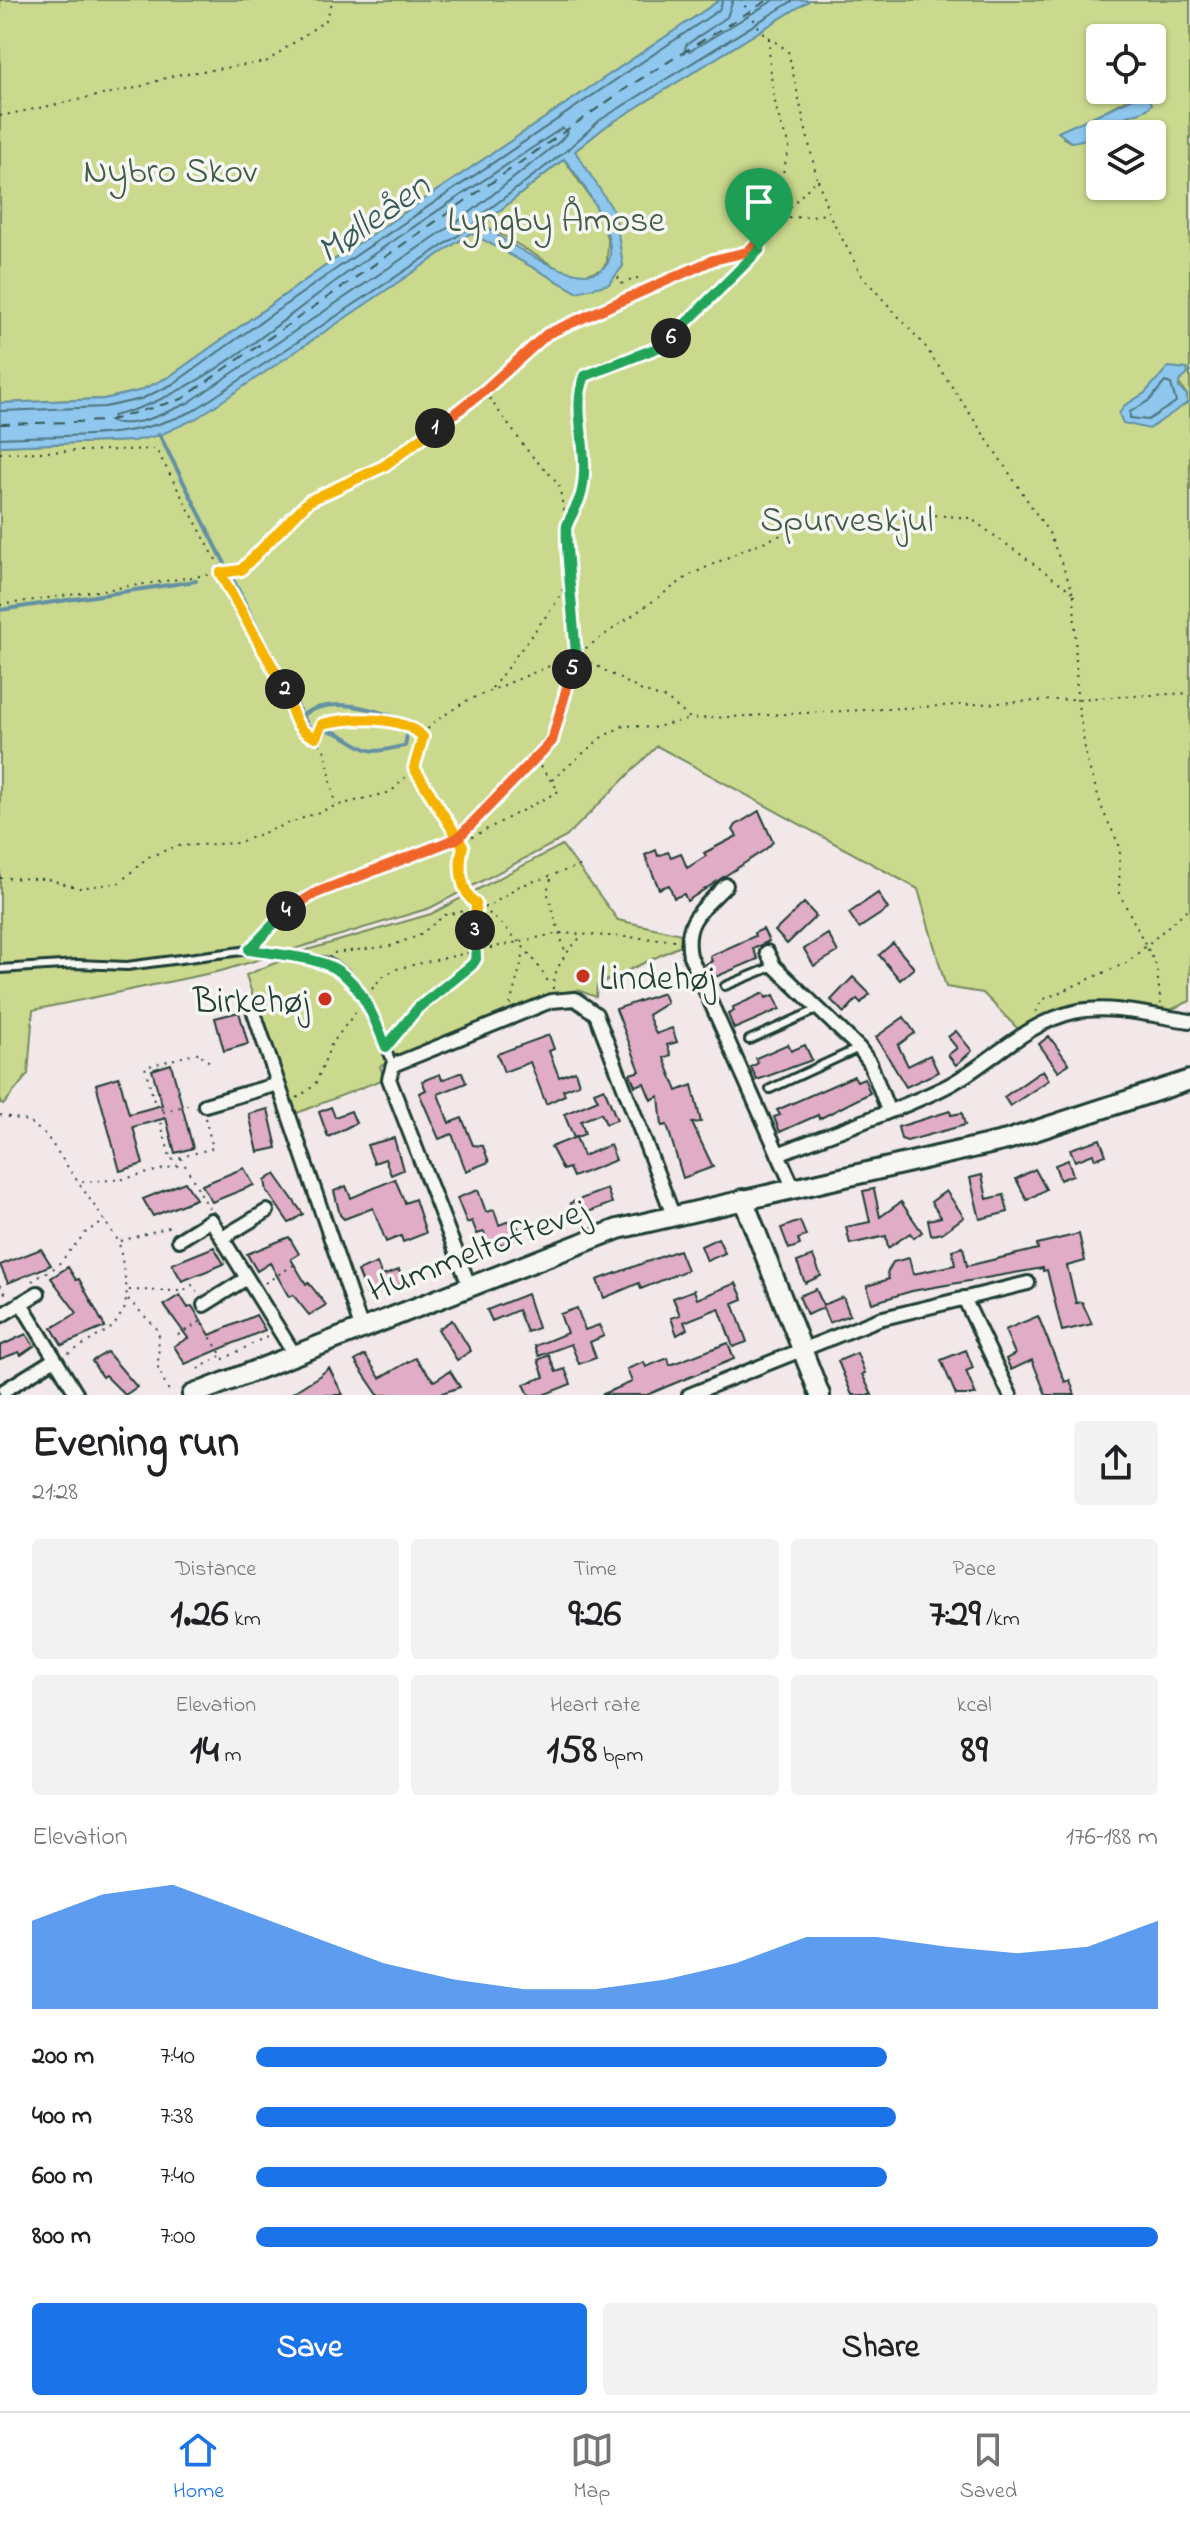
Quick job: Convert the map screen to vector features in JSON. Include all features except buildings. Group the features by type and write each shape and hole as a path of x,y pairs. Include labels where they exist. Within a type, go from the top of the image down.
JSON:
{"street":[{"path":"726,885 694,918 687,940 690,956 793,1187"},
{"path":"767,952 774,966 816,1010 859,1048 870,1063 888,1110"},
{"path":"469,1285 389,1079 393,1065 551,1001 575,999 588,1005 596,1014 673,1215"},
{"path":"251,1004 361,1327"},
{"path":"778,1154 938,1091 968,1074 1026,1031 1075,1012 1098,1010 1190,1021"},
{"name":"Hummeltoftevej","path":"192,1395 577,1242 673,1215 1007,1140 1190,1080"},
{"path":"205,1105 278,1084"},
{"path":"743,1199 820,1395"},
{"path":"222,1238 267,1211"},
{"path":"179,1240 211,1220 294,1354"},
{"path":"689,1395 891,1315 1028,1283"},
{"path":"204,1305 250,1284"},
{"path":"0,1316 21,1303 35,1287"},
{"path":"964,1298 1010,1395"},
{"path":"21,1303 77,1395"},
{"path":"5,1390 55,1359"}],"lane":[{"path":"0,969 77,964 127,966 249,950 319,961 345,973 365,998 393,1065"},
{"path":"725,986 774,966"},
{"path":"749,1040 816,1010"},
{"path":"770,1089 859,1048"}],"path":[{"path":"0,116 136,88 175,75 266,62 326,20 334,0"},
{"path":"741,0 762,32 788,51 817,179 829,214 862,276 925,346 1049,533 1074,593 1077,698 1087,761 1103,811 1120,847 1119,893 1156,965 1160,1017"},
{"path":"769,37 769,78 782,118 782,132 790,144 782,177 782,219"},
{"path":"0,605 241,570 309,501 384,466 484,391 547,334 713,260 747,252 782,219 817,179"},
{"path":"782,219 829,214"},
{"path":"566,525 579,505 584,475 584,437 577,394 585,376 662,346 733,279 759,250 762,238"},
{"path":"618,277 621,284 637,278 643,290"},
{"path":"249,950 279,916 316,893 458,838 552,741 576,655 566,525 559,484 530,454 484,391"},
{"path":"0,453 156,449 220,573 279,676 298,726 326,753 335,806"},
{"path":"0,878 47,879 79,888 119,883 148,857 177,846 237,843 335,806 391,792 414,768 423,737 431,724 466,701 576,655 690,575 812,523 897,512 970,518 1074,593"},
{"path":"490,690 558,600 570,574"},
{"path":"576,655 642,691 667,699 691,719"},
{"path":"552,780 602,737 625,725 652,728 691,719 1190,693"},
{"path":"310,736 316,737 322,724 364,718 400,726 423,737"},
{"path":"445,844 461,843 559,791 534,759"},
{"path":"414,768 461,843 459,861 464,884 478,907 518,943 545,975 553,994 553,981 566,955 583,936"},
{"path":"319,961 347,949 390,946 418,936 445,915 490,906 517,887 552,878 582,865"},
{"path":"552,878 547,891 566,955"},
{"path":"386,1047 418,1008 472,965 478,907"},
{"path":"1026,1031 1042,1000 1128,962 1190,907"},
{"path":"284,1102 306,1093 315,1085 331,1045 382,977 399,968 559,933 687,940"},
{"path":"501,1021 509,1007 525,952"},
{"path":"163,1112 201,1102 205,1105 203,1110 213,1148 171,1160 161,1124 165,1120 163,1112 160,1104 155,1105 145,1067 201,1052 203,1058 210,1062"},
{"path":"0,1115 28,1121 46,1135 81,1182 119,1242 127,1298 113,1327 55,1359"},
{"path":"181,1157 208,1204 211,1220"},
{"path":"81,1182 124,1179 184,1164"},
{"path":"35,1287 87,1231 106,1221"},
{"path":"119,1242 169,1227 179,1240"},
{"path":"250,1284 297,1263"},
{"path":"127,1290 183,1291 192,1285 211,1316 178,1335"},
{"path":"127,1298 159,1331 158,1369 171,1395"},
{"path":"201,1322 224,1359 278,1329"},
{"path":"198,1369 221,1355"}],"green space":[{"name":"Nybro Skov","path":"0,0 720,0 331,262 169,377 139,391 104,399 0,403"},
{"name":"Spurveskjul","path":"810,0 1190,0 1190,1001 1166,1012 1092,1005 1060,1010 1019,1030 983,993 946,987 918,889 657,746 566,837 430,908 221,971 33,1010 28,1074 4,1104 0,1103 0,446 133,441 471,233 577,292 623,266 575,151 605,127","holes":["1086,24 1166,24 1166,104 1142,104 1147,109 1119,120 1166,120 1166,200 1086,200 1086,138 1071,142 1063,138 1086,120 1118,104 1086,104","1168,368 1187,395 1124,406 1145,393"]},
{"name":"Lyngby Åmose","path":"564,159 600,212 608,242 607,262 601,270 579,276 557,268 483,224"},
{"path":"562,845 618,920 681,934 680,946 597,985 596,997 578,990 553,994 380,1066 384,1079 292,1115 246,975 307,950 431,914"}],"water":[{"path":"720,0 810,0 605,127 575,151 615,213 623,266 609,284 577,292 471,233 197,418 160,435 133,441 0,446 0,403 104,399 139,391 169,377 331,262","holes":["564,159 599,214 610,247 609,260 601,270 589,274 574,273 540,260 483,224"]},
{"path":"1120,104 1152,104 1120,120 1086,120 1086,138 1079,141 1071,142 1058,132"},
{"path":"1168,367 1187,369 1188,374 1179,382 1179,388 1187,395 1187,403 1149,429 1123,423 1119,414 1124,406 1145,393"}],"waterway":[{"path":"159,434 302,715 309,727 317,728"},
{"path":"0,610 196,581"},
{"path":"302,715 326,706 353,706 406,721 407,726"},
{"path":"324,730 375,751 405,746 407,735"}],"ferry route":[{"path":"0,424 107,421 182,399 631,85 768,0"}],"place":[{"name":"Lindehøj","path":"583,976"},
{"name":"Birkehøj","path":"325,999"}],"route":[{"path":"759,250 662,346 585,376 577,394 584,437 584,475 579,505 566,525 576,655 552,741 458,838 316,893 279,916 249,950 328,962 345,973 370,1007 386,1047 418,1008 476,959 477,908 464,884 459,861 463,846 461,843 458,838 457,836 422,778 414,768 423,737 419,732 364,718 322,724 316,737 304,734 279,676 220,573 241,570 249,558 309,501 384,466 484,391 547,334 713,260 747,252 762,238 759,250"}],"water label":[{"name":"Mølleåen","path":"372,217"}]}
